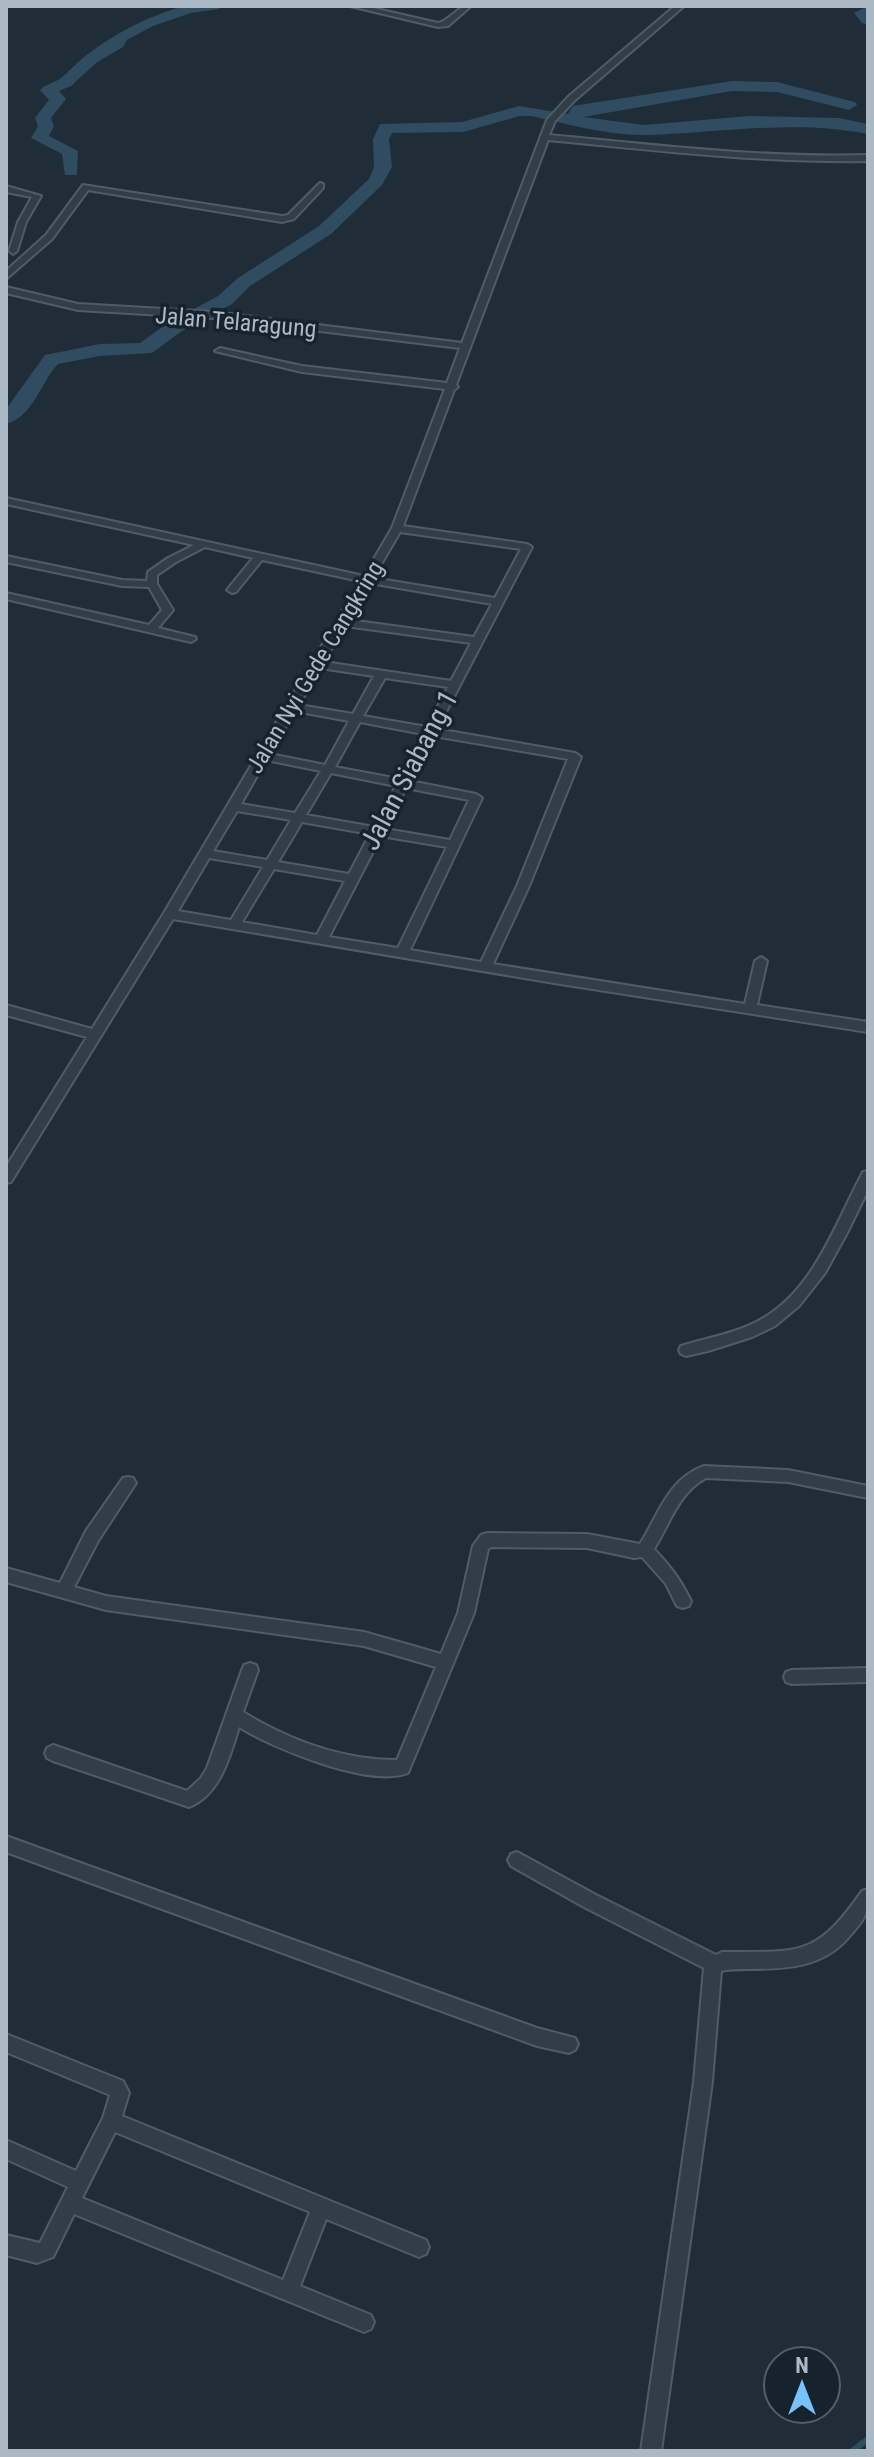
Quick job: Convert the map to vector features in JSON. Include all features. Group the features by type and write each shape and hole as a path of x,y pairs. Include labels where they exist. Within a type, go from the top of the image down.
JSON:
{"street":[{"path":"354,6 384,9 410,19 441,25 467,6"},
{"name":"Jalan Nyi Gede Cangkring","path":"6,1178 170,914 397,528 453,387 543,137 554,116 680,6"},
{"path":"410,19 418,12"},
{"path":"543,137 820,159 868,158"},
{"path":"6,276 32,255 86,187 284,219 291,217 320,186"},
{"path":"6,189 37,196 9,250 32,255"},
{"name":"Jalan Telaragung","path":"6,290 78,307 214,315 467,346"},
{"path":"220,351 297,368 453,387"},
{"path":"6,501 369,580 499,602"},
{"name":"Jalan Siabang 1","path":"321,939 527,547 397,528"},
{"path":"151,629 168,610 151,578 156,570 202,545"},
{"path":"232,590 259,557"},
{"path":"6,559 122,583 152,584"},
{"path":"6,596 191,639"},
{"path":"343,622 479,641"},
{"path":"318,664 455,685"},
{"path":"234,925 381,674"},
{"path":"292,707 355,721 575,758 523,886 485,967"},
{"path":"262,756 476,798 403,952"},
{"path":"232,806 455,845"},
{"path":"204,853 351,878"},
{"path":"170,914 485,967 821,1016 868,1027"},
{"path":"750,1008 761,961"},
{"path":"6,1010 95,1034"},
{"path":"686,1350 717,1344 778,1317 810,1285 868,1176"},
{"path":"645,1550 664,1512 682,1488 692,1477 704,1472 788,1476 868,1492"},
{"path":"64,1592 92,1536 128,1483"},
{"path":"234,1715 258,1731 356,1766 402,1768 466,1613 481,1546 487,1540 587,1541 634,1551 645,1550"},
{"path":"645,1550 672,1579 683,1601"},
{"path":"6,1575 106,1603 364,1639 445,1662"},
{"path":"53,1753 189,1799 196,1795 215,1770 250,1670"},
{"path":"792,1677 868,1675"},
{"path":"6,1844 537,2037 569,2044"},
{"path":"517,1860 715,1964 814,1956 831,1944 868,1897"},
{"path":"651,2451 701,2097 715,1964"},
{"path":"6,2043 116,2088 120,2093 111,2121 46,2250 37,2253 6,2245"},
{"path":"111,2121 419,2247"},
{"path":"6,2149 80,2183"},
{"path":"71,2203 364,2322"},
{"path":"289,2290 321,2207"}],"waterway":[{"path":"71,171 70,151 39,138 46,126 43,118 58,99 48,90 65,83 90,60 117,44 121,37 147,23 189,9 214,6"},
{"path":"868,10 862,13 868,20"},
{"path":"574,117 579,110 732,86 777,87 849,105"},
{"path":"6,418 26,398 52,359 100,350 145,349 175,327 225,300 244,282 325,230 376,181 383,167 381,139 386,128 463,127 519,111 531,111 644,130 749,121 839,123 868,129"},
{"path":"852,2451 868,2439"}]}
